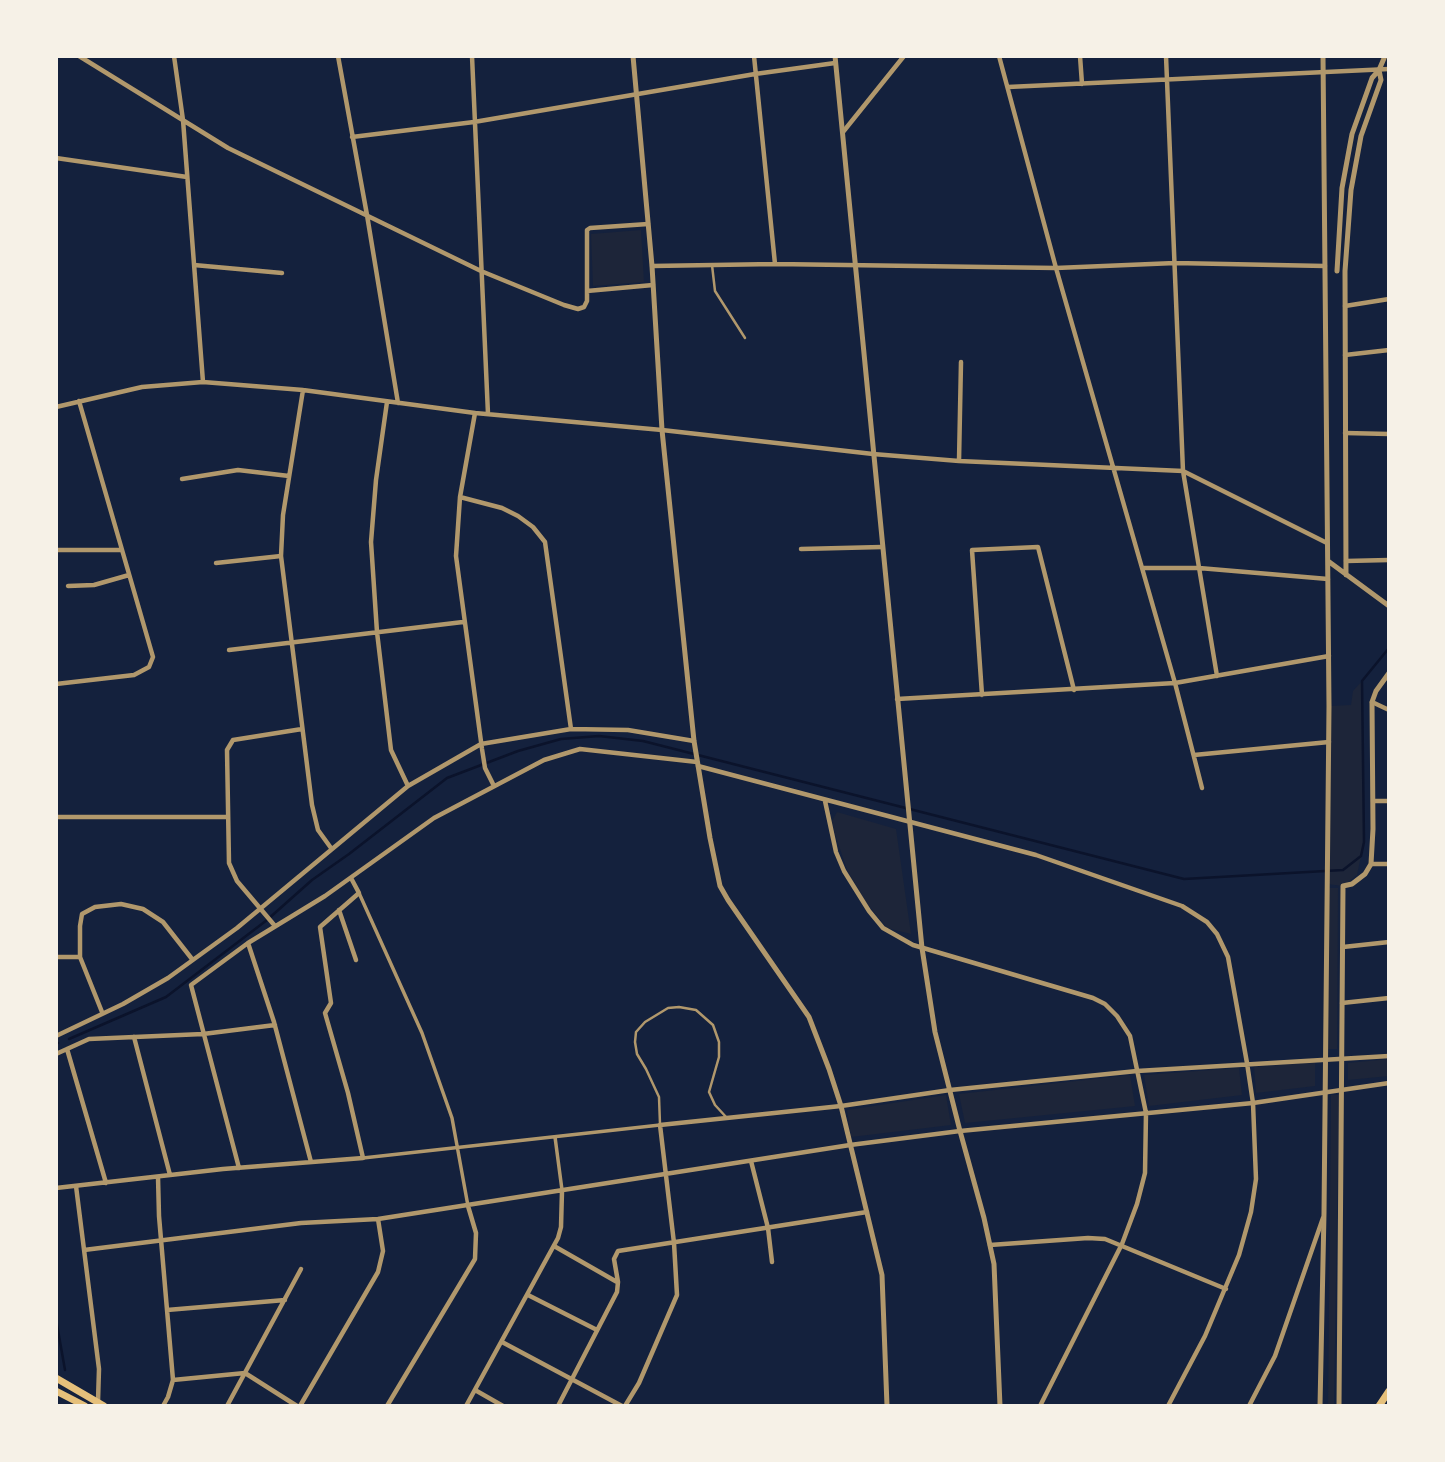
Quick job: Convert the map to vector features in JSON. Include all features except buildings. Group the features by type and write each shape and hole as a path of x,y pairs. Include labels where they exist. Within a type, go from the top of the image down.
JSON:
{"highway":[{"path":"56,1378 101,1404"},
{"path":"56,1391 85,1406"},
{"path":"1379,1406 1389,1391"}],"street":[{"path":"79,56 228,148 481,271 578,309 584,307 587,291 587,230 648,224"},
{"path":"174,56 183,120 203,382"},
{"path":"338,56 368,215 398,403"},
{"path":"472,56 488,414"},
{"path":"633,56 652,266 663,430 694,743 720,886 809,1017 841,1106 882,1275 887,1406"},
{"path":"754,56 775,264"},
{"path":"843,132 904,56"},
{"path":"999,56 1202,788"},
{"path":"1080,56 1082,84"},
{"path":"1167,56 1183,471 1217,676"},
{"path":"1320,1406 1329,741 1323,56"},
{"path":"1336,271 1342,188 1352,134 1372,78 1385,56"},
{"path":"352,137 474,122 835,60 922,948 935,1032 994,1264 1000,1406"},
{"path":"1346,575 1343,307 1345,271 1351,190 1361,136 1381,79 1379,69"},
{"path":"1007,87 1389,69"},
{"path":"56,158 187,177"},
{"path":"652,266 775,264 1056,268 1175,263 1345,271"},
{"path":"194,265 282,273"},
{"path":"587,291 653,285"},
{"path":"1343,307 1389,299"},
{"path":"1344,355 1389,350"},
{"path":"959,461 961,362"},
{"path":"56,407 142,387 203,382 303,390 475,413 663,430 873,454 959,461 1183,471 1328,544"},
{"path":"303,390 289,476 281,556 312,805 318,830 331,848"},
{"path":"56,684 134,675 149,667 153,657 79,401"},
{"path":"387,402 371,542 377,632 391,750 408,786"},
{"path":"475,413 460,497 456,556 485,768 493,784"},
{"path":"1345,433 1389,434"},
{"path":"182,479 237,470 289,476"},
{"path":"460,497 502,508 518,516 533,527 545,542 571,729"},
{"path":"801,549 882,547"},
{"path":"982,695 972,550 1038,547 1074,690"},
{"path":"56,550 121,550"},
{"path":"216,563 281,556"},
{"path":"1346,561 1389,560"},
{"path":"1328,561 1389,606"},
{"path":"1143,568 1199,568 1328,579"},
{"path":"68,586 94,586 129,575"},
{"path":"229,650 463,622"},
{"path":"897,699 1175,683 1329,656"},
{"path":"1327,881 1343,886 1352,884 1365,874 1371,864 1372,702 1376,691 1389,673"},
{"path":"1372,702 1389,710"},
{"path":"274,924 237,881 229,863 227,750 233,740 302,729"},
{"path":"56,1036 123,1004 168,978 237,928 408,786 482,747 571,729 628,730 694,743"},
{"path":"1194,755 1329,741"},
{"path":"239,1168 191,985 274,924 351,878 434,818 493,784 544,761 580,749 697,762 825,801 1036,855 1182,905 1199,916 1217,934 1228,957 1253,1103 1256,1162 1254,1196 1239,1255 1226,1289 1168,1406"},
{"path":"825,801 836,852 844,871 883,928 922,948 1093,998 1105,1004 1117,1016 1130,1036 1146,1113 1145,1173 1122,1244 1040,1406"},
{"path":"1373,801 1389,801"},
{"path":"56,817 227,817"},
{"path":"1371,864 1389,864"},
{"path":"351,878 422,1033 452,1118 475,1233 475,1259 387,1406"},
{"path":"1339,1406 1343,886"},
{"path":"359,893 320,927 331,1003 325,1013 363,1158"},
{"path":"102,1012 80,957 82,914 95,907 121,904 143,909 163,922 192,959"},
{"path":"339,910 356,960"},
{"path":"1343,947 1389,942"},
{"path":"248,943 275,1026 311,1162"},
{"path":"56,957 80,957"},
{"path":"1342,1003 1389,998"},
{"path":"56,1054 89,1039 203,1034 275,1026"},
{"path":"134,1037 170,1175"},
{"path":"67,1049 106,1183"},
{"path":"56,1188 239,1168 457,1149 841,1106 950,1090 1137,1071 1389,1056"},
{"path":"84,1250 302,1223 378,1219 850,1145 960,1131 1253,1103 1389,1083"},
{"path":"502,1342 624,1406 639,1383 677,1295 674,1243 660,1125"},
{"path":"466,1406 528,1295 561,1227 562,1191 555,1137"},
{"path":"751,1161 768,1228 772,1262"},
{"path":"158,1177 173,1380 169,1397 163,1406"},
{"path":"76,1186 101,1404"},
{"path":"558,1406 617,1292 614,1259 618,1251 867,1212"},
{"path":"1249,1406 1275,1356 1324,1213"},
{"path":"173,1380 245,1373 298,1406 378,1272 383,1251 378,1219"},
{"path":"990,1245 1105,1239 1226,1289"},
{"path":"554,1246 618,1282"},
{"path":"228,1406 300,1269"},
{"path":"528,1295 597,1330"},
{"path":"167,1310 285,1300"},
{"path":"475,1390 503,1406"}],"lane":[{"path":"712,265 715,291 745,338"},
{"path":"660,1125 659,1097 637,1054 635,1042 636,1032 645,1022 668,1008 696,1010 713,1025 719,1042 719,1057 709,1092 715,1105 727,1118"}],"shaded area":[{"path":"641,230 644,282 593,286 591,234"},
{"path":"1362,681 1364,842 1357,875 1343,886 1327,884 1329,706 1351,705 1353,691"},
{"path":"837,812 896,829 911,934 887,928 868,905 847,870 835,834 832,821"},
{"path":"1329,888 1338,888 1337,1049 1328,1049"},
{"path":"1389,1059 1389,1076 1348,1080 1348,1063"},
{"path":"1315,1062 1315,1086 1256,1093 1254,1067"},
{"path":"1239,1068 1242,1095 1149,1106 1144,1075"},
{"path":"1130,1075 1135,1106 965,1123 959,1094"},
{"path":"946,1095 951,1125 851,1137 847,1110"},
{"path":"1331,1095 1339,1095 1334,1406 1328,1406"}],"waterway":[{"path":"69,1039 166,997 267,920 312,880 447,778 518,751 561,739 599,736 643,741 1184,879 1343,870 1361,856 1364,842 1362,681 1389,648"},
{"path":"56,1319 65,1370"}]}
